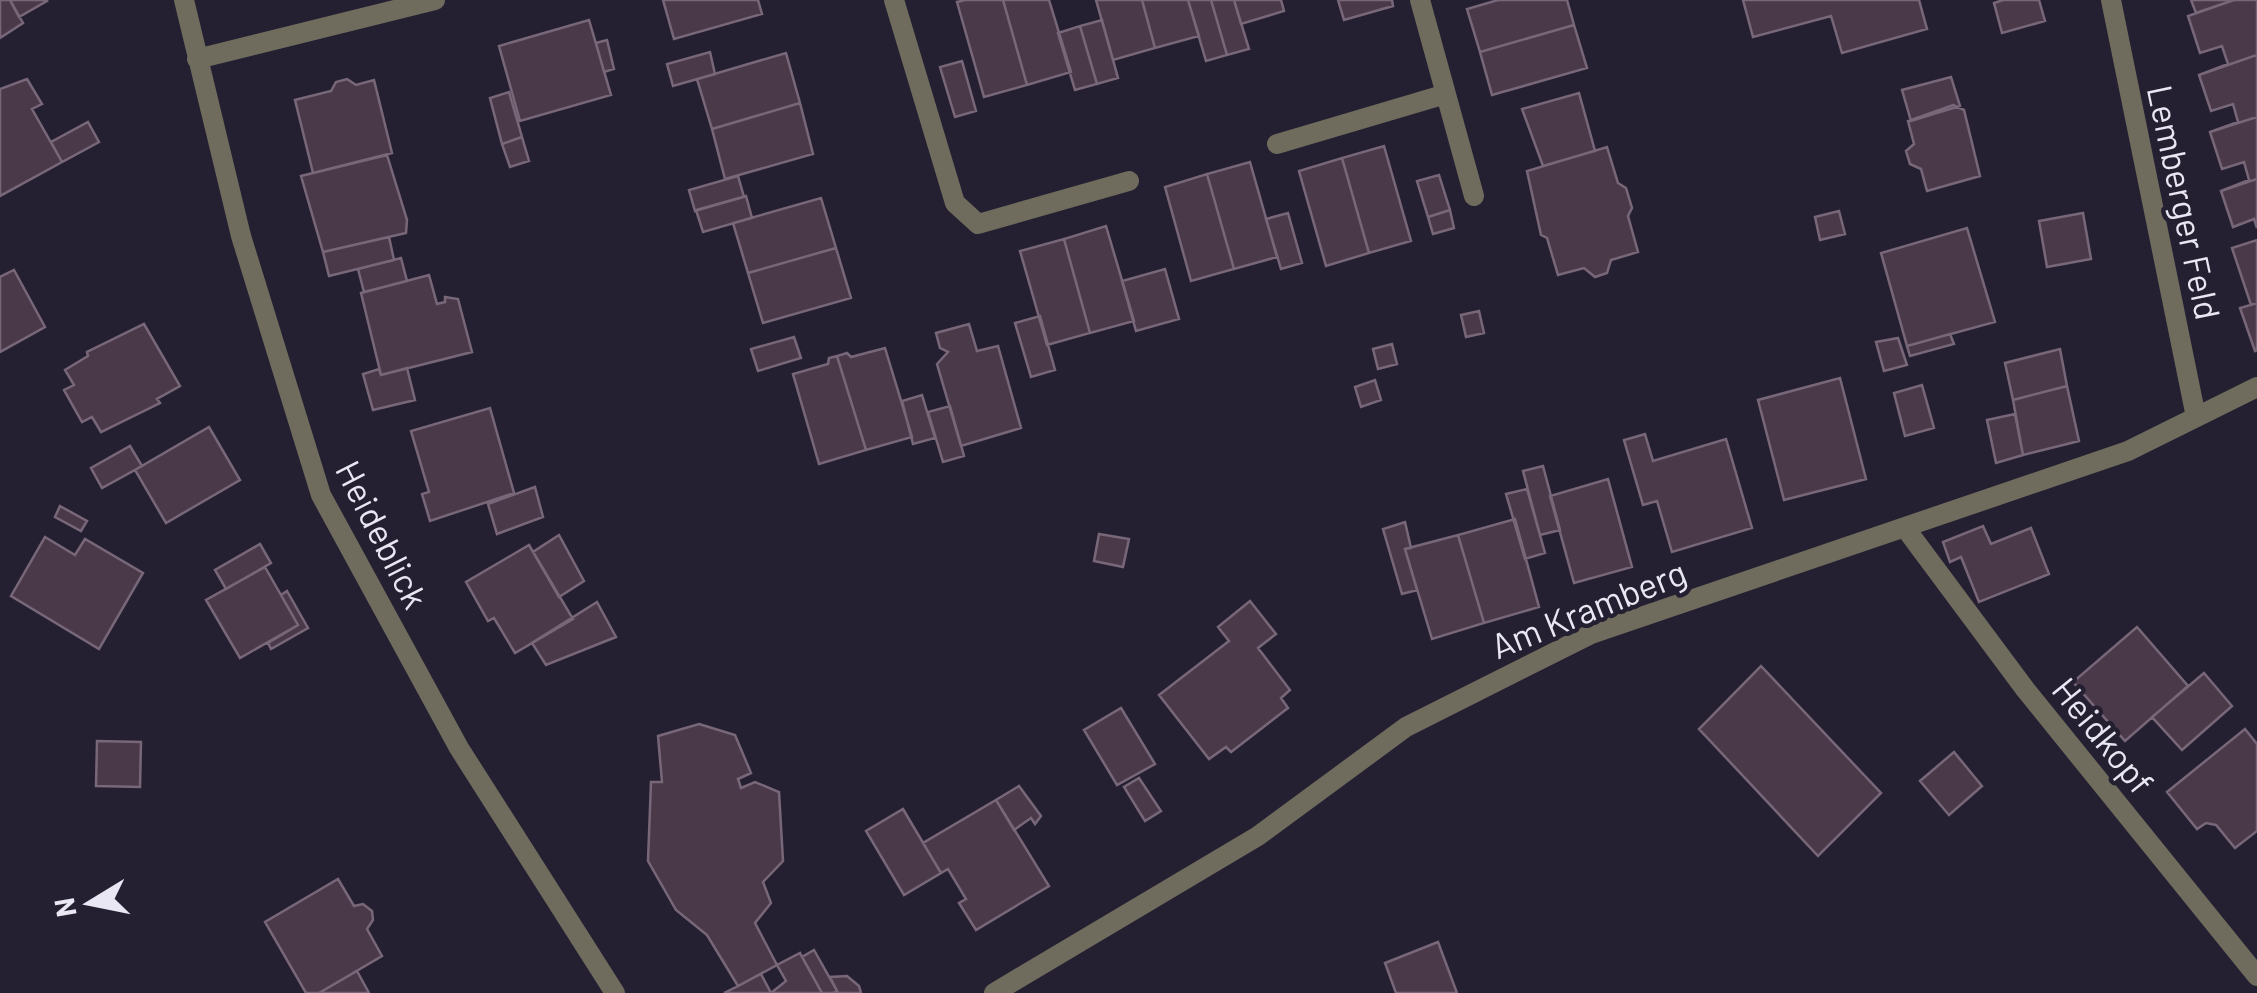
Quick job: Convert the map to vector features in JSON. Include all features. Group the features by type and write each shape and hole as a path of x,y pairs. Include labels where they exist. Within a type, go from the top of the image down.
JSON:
{"street":[{"name":"Heideblick","path":"184,0 241,236 320,495 459,748 615,993"},
{"path":"196,58 435,0"},
{"path":"894,0 955,202 978,224 1129,181"},
{"path":"1420,0 1474,196"},
{"name":"Lemberger Feld","path":"2111,0 2196,417"},
{"path":"1276,144 1446,94"},
{"name":"Am Kramberg","path":"994,993 1258,836 1406,727 1460,696 1591,634 1906,530 2128,451 2257,387"},
{"name":"Heidkopf","path":"1906,530 2025,688 2257,976"}],"building":[{"path":"0,0 10,0 23,23 0,38"},
{"path":"10,0 46,0 47,1 19,17"},
{"path":"663,0 758,0 762,14 674,39"},
{"path":"1003,0 1027,85 984,97 957,2"},
{"path":"1003,0 1049,0 1071,72 1027,85"},
{"path":"1096,0 1142,0 1155,48 1113,60"},
{"path":"1142,0 1188,0 1199,36 1155,48"},
{"path":"1188,0 1211,0 1227,55 1206,61"},
{"path":"1211,0 1234,0 1249,49 1227,55"},
{"path":"1234,0 1281,0 1284,11 1241,24"},
{"path":"1338,0 1392,0 1393,6 1344,20"},
{"path":"1498,0 1567,0 1574,25 1480,52 1467,9"},
{"path":"1743,0 1919,0 1927,29 1842,53 1831,16 1753,37"},
{"path":"2039,0 2045,21 2002,33 1994,3"},
{"path":"2191,0 2234,0 2196,13"},
{"path":"2234,0 2257,0 2257,55 2199,75 2228,64 2222,46 2200,53 2188,16"},
{"path":"589,20 611,95 520,121 499,46"},
{"path":"1102,20 1118,78 1097,84 1080,26"},
{"path":"1574,25 1587,68 1492,95 1480,52"},
{"path":"1080,26 1097,84 1075,90 1058,33"},
{"path":"607,40 614,69 604,72 596,43"},
{"path":"710,52 715,74 673,86 667,64"},
{"path":"786,53 800,103 712,129 697,79"},
{"path":"2257,55 2257,117 2210,132 2238,122 2233,104 2211,111 2199,75"},
{"path":"962,61 976,111 955,117 940,67"},
{"path":"1951,77 1960,106 1911,121 1902,90"},
{"path":"27,79 42,104 32,109 62,162 0,196 0,89"},
{"path":"347,79 356,85 374,80 392,153 313,173 295,100 331,91 336,82"},
{"path":"509,92 522,137 502,144 490,98"},
{"path":"1579,93 1595,151 1543,166 1522,109"},
{"path":"800,103 813,154 725,179 712,129"},
{"path":"1953,105 1964,110 1980,176 1927,191 1921,169 1910,164 1906,151 1914,144 1908,121"},
{"path":"2257,117 2257,179 2221,191 2249,180 2244,162 2222,169 2210,132"},
{"path":"88,122 99,142 62,162 51,142"},
{"path":"522,137 529,161 510,167 502,144"},
{"path":"1384,146 1411,241 1369,253 1342,158"},
{"path":"1607,147 1618,183 1626,188 1632,208 1628,216 1638,252 1611,260 1607,273 1595,277 1584,268 1558,275 1547,238 1541,235 1527,171"},
{"path":"387,155 407,220 406,233 323,252 301,176"},
{"path":"1342,158 1369,253 1326,266 1299,171"},
{"path":"1250,162 1277,257 1234,269 1207,174"},
{"path":"1207,174 1234,269 1191,281 1165,187"},
{"path":"1439,175 1450,210 1428,217 1417,181"},
{"path":"738,176 744,197 695,211 689,190"},
{"path":"2257,179 2257,228 2254,219 2233,227 2221,191"},
{"path":"746,196 752,218 703,232 696,210"},
{"path":"821,198 836,248 748,273 733,223"},
{"path":"1450,210 1454,228 1433,234 1428,217"},
{"path":"1839,211 1845,234 1820,240 1815,217"},
{"path":"1288,213 1302,263 1281,269 1266,219"},
{"path":"2083,213 2091,259 2047,267 2039,221"},
{"path":"1106,226 1134,321 1090,333 1064,239"},
{"path":"1967,228 1995,322 1907,346 1881,253"},
{"path":"389,237 394,260 329,276 323,252"},
{"path":"1064,239 1090,333 1047,345 1020,251"},
{"path":"2257,240 2257,303 2251,305 2232,248"},
{"path":"836,248 851,298 763,323 748,273"},
{"path":"401,258 407,281 364,292 358,269"},
{"path":"1165,269 1179,319 1136,331 1122,281"},
{"path":"14,270 45,327 0,352 0,277"},
{"path":"429,275 437,304 445,302 445,297 458,299 472,352 381,375 361,293"},
{"path":"2257,303 2257,350 2255,351 2240,308"},
{"path":"1479,311 1484,333 1466,337 1461,315"},
{"path":"1040,316 1055,370 1031,377 1015,323"},
{"path":"144,324 180,386 157,399 160,403 101,432 92,417 82,422 64,390 74,385 65,370 88,356 87,352"},
{"path":"969,324 977,351 998,346 1021,428 961,446 937,364 948,352 940,348 936,333"},
{"path":"1950,334 1954,344 1910,356 1907,346"},
{"path":"794,337 801,358 758,371 751,349"},
{"path":"1898,338 1907,365 1884,371 1876,342"},
{"path":"1392,344 1397,364 1378,369 1373,349"},
{"path":"885,348 912,437 866,450 837,356 847,353 851,357"},
{"path":"2060,349 2067,386 2013,400 2005,363"},
{"path":"837,356 866,450 819,464 793,374 828,364 829,358"},
{"path":"407,368 415,400 373,410 363,374 379,369 381,375"},
{"path":"1840,378 1866,479 1784,500 1758,400"},
{"path":"1375,380 1381,400 1361,407 1355,387"},
{"path":"1922,385 1934,428 1905,436 1894,393"},
{"path":"2067,386 2079,441 2023,455 2013,400"},
{"path":"922,395 935,438 913,444 902,401"},
{"path":"950,406 964,456 943,462 928,412"},
{"path":"490,408 514,493 430,521 422,494 429,492 411,431"},
{"path":"2015,414 2023,455 1996,463 1987,420"},
{"path":"209,427 240,480 166,523 135,470"},
{"path":"1645,434 1653,461 1726,439 1752,528 1672,552 1657,501 1643,505 1624,440"},
{"path":"130,446 142,466 102,488 91,468"},
{"path":"1543,466 1560,530 1540,535 1523,471"},
{"path":"1608,479 1632,567 1574,583 1550,496"},
{"path":"535,487 543,517 497,534 488,504"},
{"path":"1527,489 1545,553 1525,559 1506,494"},
{"path":"60,506 87,521 81,531 55,517"},
{"path":"1515,519 1539,607 1484,623 1458,535"},
{"path":"1405,522 1411,548 1405,549 1417,590 1402,594 1383,529"},
{"path":"1983,526 1991,544 2031,528 2049,574 1979,602 1961,557 1950,562 1943,542"},
{"path":"1099,534 1129,539 1123,567 1094,561"},
{"path":"559,535 584,581 559,597 533,552"},
{"path":"1458,535 1484,623 1432,639 1405,549"},
{"path":"45,537 75,555 85,539 143,573 99,649 11,596"},
{"path":"260,544 271,563 226,589 215,570"},
{"path":"529,545 573,619 515,653 494,618 488,621 466,582"},
{"path":"265,567 298,625 240,658 206,600"},
{"path":"287,591 308,628 271,649 268,643 298,625 281,595"},
{"path":"1250,601 1276,634 1258,648 1290,690 1281,698 1288,708 1231,752 1226,747 1209,759 1159,695 1229,641 1218,627"},
{"path":"597,602 616,637 546,665 532,643"},
{"path":"2137,627 2188,686 2125,741 2073,682"},
{"path":"1761,666 1881,793 1818,856 1699,729"},
{"path":"2204,673 2232,706 2182,750 2152,717"},
{"path":"1121,708 1155,764 1117,785 1084,730"},
{"path":"699,724 735,735 751,773 738,779 741,788 755,782 779,792 783,861 763,882 771,903 755,923 777,965 738,986 707,935 676,910 648,861 651,782 662,782 658,736"},
{"path":"2245,729 2257,744 2257,831 2235,848 2216,825 2206,823 2197,829 2167,792"},
{"path":"97,741 141,742 140,787 96,786"},
{"path":"1954,752 1982,786 1949,815 1920,781"},
{"path":"1139,778 1161,811 1145,821 1124,787"},
{"path":"1019,786 1041,816 1035,824 1031,818 1014,830 996,800"},
{"path":"996,800 1049,886 976,930 959,903 966,899 948,869 941,873 923,843"},
{"path":"903,809 941,873 904,895 866,831"},
{"path":"338,879 354,906 363,904 372,911 373,920 367,929 382,956 319,993 306,993 265,922"},
{"path":"1438,942 1457,993 1396,993 1385,963"},
{"path":"814,950 837,991 833,993 822,993 802,957"},
{"path":"800,953 822,993 771,993 786,981 777,965"},
{"path":"357,971 369,993 319,993"},
{"path":"761,974 771,993 724,993 738,986"},
{"path":"847,976 861,993 833,993 837,991 830,977"}]}
